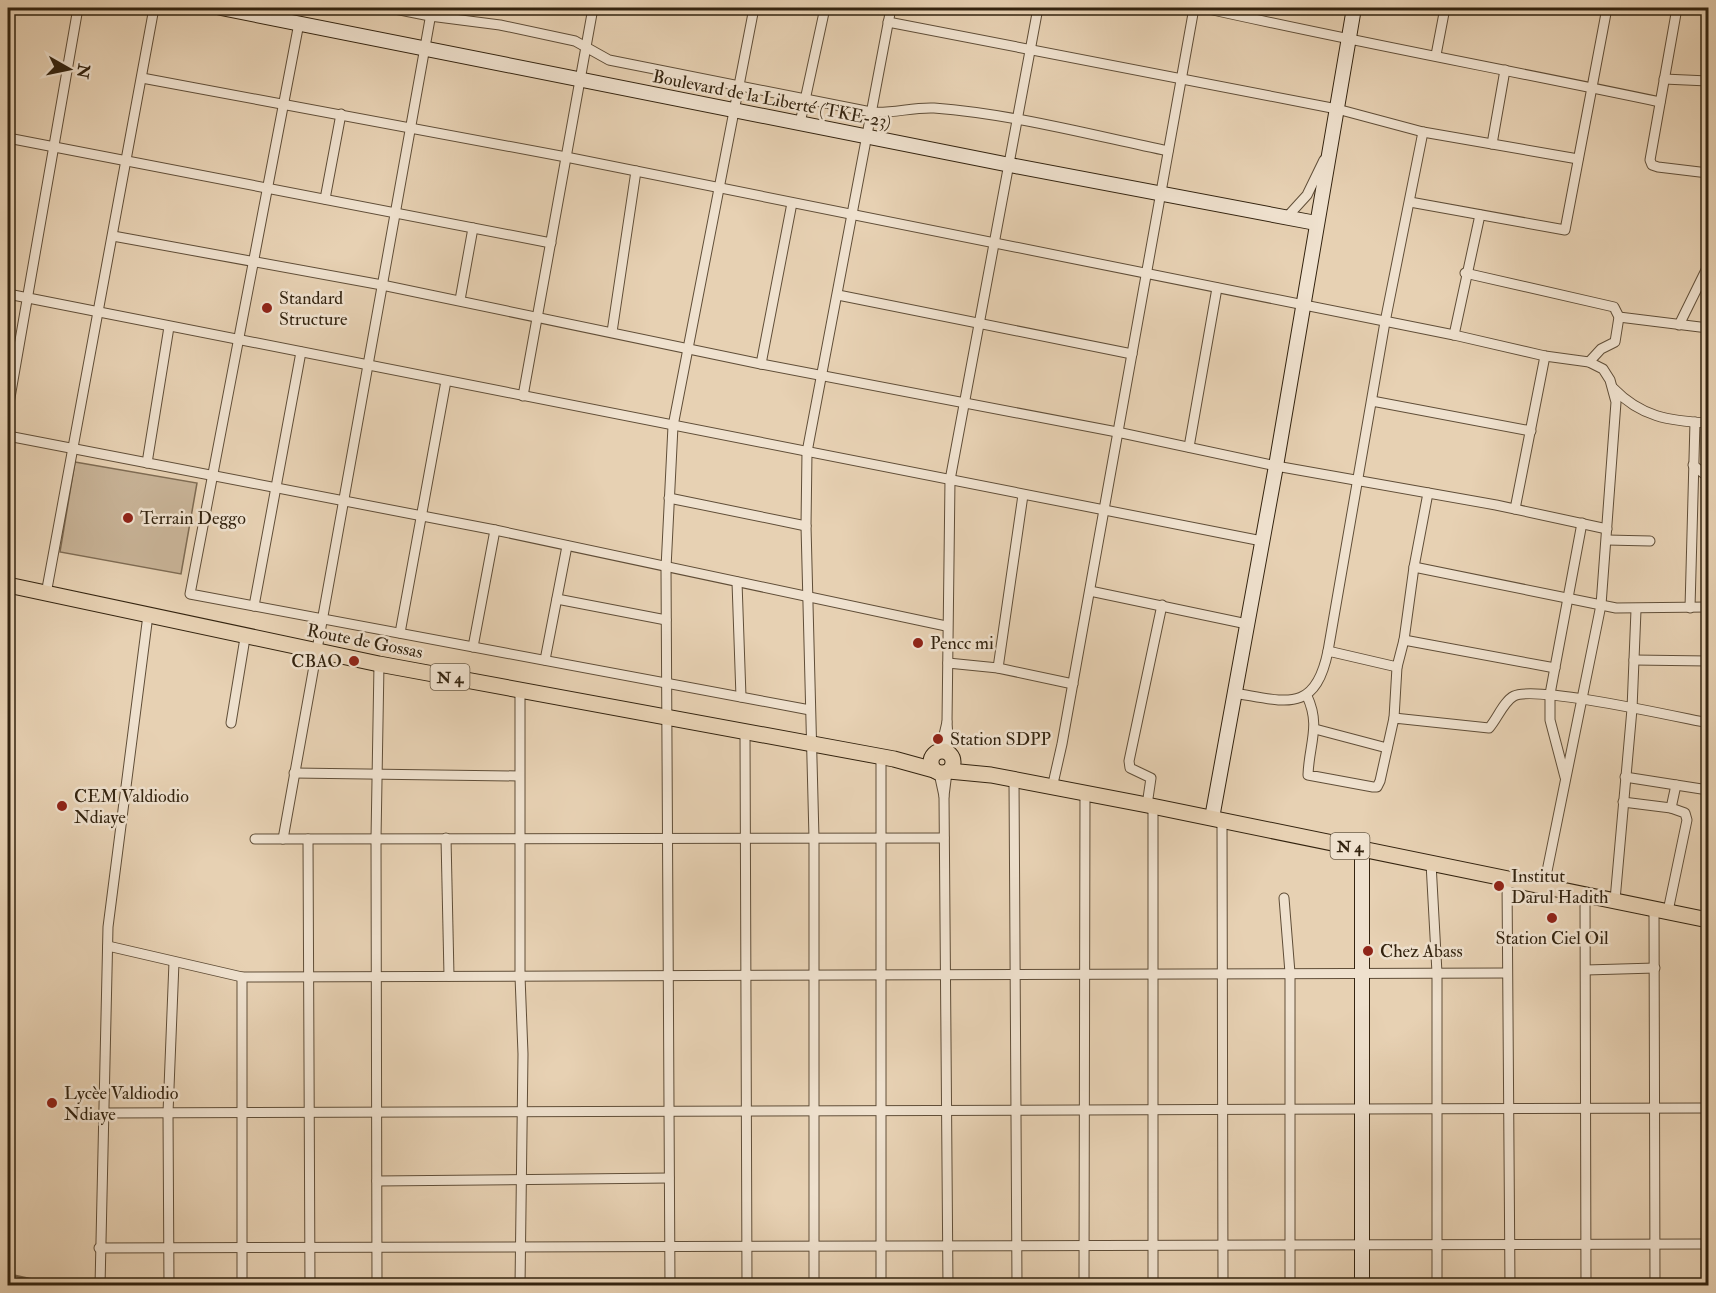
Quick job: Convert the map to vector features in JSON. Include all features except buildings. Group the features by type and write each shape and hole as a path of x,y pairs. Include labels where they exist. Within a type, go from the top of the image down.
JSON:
{"main road":[{"name":"Route de Gossas","path":"8,585 245,638 887,758"},
{"name":"N 4","path":"887,758 943,763 991,776 1217,819 1708,920"}],"street":[{"path":"8,409 78,8"},
{"path":"46,594 154,8"},
{"name":"Boulevard de la Liberté (TKE-23)","path":"221,8 1010,165 1316,223"},
{"path":"390,8 431,12 535,32 575,41 609,60 871,112 886,113 922,108 1017,120 1168,151"},
{"path":"523,396 593,8"},
{"path":"670,1286 666,568 673,426 717,188 754,8"},
{"path":"800,123 807,100 825,8"},
{"path":"814,1286 814,838 806,526 807,452 891,8"},
{"path":"948,1286 943,763 947,722 946,626 950,480 1038,8"},
{"path":"1052,788 1090,591 1194,8"},
{"path":"1204,8 1348,40 1436,55 1660,102"},
{"path":"1223,1286 1222,974 1217,819 1233,693 1276,466 1354,8"},
{"path":"1436,55 1445,8"},
{"path":"1410,202 1565,230 1606,8"},
{"path":"1677,8 1650,160 1652,165 1708,173"},
{"path":"283,839 431,12"},
{"path":"888,21 1337,109 1423,132 1578,159"},
{"path":"298,23 190,594 810,710"},
{"path":"1492,144 1505,70"},
{"path":"142,78 566,157 1454,335 1545,356 1589,362 1603,369 1616,402 1601,605 1544,886"},
{"path":"1664,80 1708,81"},
{"path":"325,199 341,114"},
{"path":"1233,693 1276,700 1294,700 1307,696 1316,686 1324,669 1384,322 1423,132"},
{"path":"8,138 551,243"},
{"path":"1287,217 1314,183 1328,150"},
{"path":"612,332 636,171"},
{"path":"761,364 792,203"},
{"path":"1454,335 1465,273 1480,214"},
{"path":"460,300 473,228"},
{"path":"113,236 460,300 761,364 1118,432 1276,466 1515,509 1607,529"},
{"path":"1679,325 1708,266"},
{"path":"1465,273 1614,307 1619,317 1615,342 1601,349 1589,362"},
{"path":"1189,447 1217,288"},
{"path":"8,294 1262,542"},
{"path":"838,295 1132,354"},
{"path":"1619,317 1708,328"},
{"path":"147,463 169,327"},
{"path":"254,606 301,352"},
{"path":"1515,509 1545,356"},
{"path":"400,633 446,381"},
{"path":"1612,387 1638,409 1667,418 1708,423"},
{"path":"1372,401 1531,431"},
{"path":"1690,608 1695,422"},
{"path":"8,436 422,515 946,626"},
{"path":"1693,465 1708,477"},
{"path":"1307,696 1315,712 1315,729 1308,775 1377,787 1394,718 1397,667 1404,640 1414,567 1428,493"},
{"path":"998,668 1023,495"},
{"path":"669,498 806,526"},
{"path":"1566,780 1550,720 1550,694 1582,523"},
{"path":"473,647 495,530"},
{"path":"1607,540 1650,541"},
{"path":"545,660 567,546"},
{"path":"1414,567 1568,599 1636,610 1708,607"},
{"path":"737,582 741,697"},
{"path":"1090,591 1247,624"},
{"path":"557,599 666,620"},
{"path":"1153,1286 1153,974 1150,806 1152,778 1130,768 1129,761 1162,605"},
{"path":"1615,900 1632,709 1636,610"},
{"path":"100,1286 99,1248 108,946 148,615"},
{"path":"231,723 245,638"},
{"path":"1404,640 1555,668"},
{"path":"1328,651 1397,667"},
{"path":"1634,660 1708,661"},
{"path":"948,663 998,668 1073,684"},
{"path":"377,1286 376,776 379,664"},
{"path":"520,690 520,976 523,1054 520,1112 520,1286"},
{"path":"1394,718 1489,728 1511,697 1521,694 1550,694 1708,723"},
{"path":"1315,729 1387,748"},
{"path":"745,732 747,1286"},
{"path":"881,1286 881,838 887,758"},
{"path":"294,773 376,776 519,776"},
{"path":"1625,777 1708,790"},
{"path":"1014,780 1017,1286"},
{"path":"1671,807 1676,785"},
{"path":"1084,1286 1085,794"},
{"path":"1623,802 1671,807 1685,813 1687,820 1661,909 1655,968 1655,1286"},
{"path":"446,838 449,976"},
{"path":"255,839 944,838"},
{"path":"308,839 310,1286"},
{"path":"1362,849 1362,1286"},
{"path":"1431,863 1437,973 1437,1286"},
{"path":"1507,880 1510,1286"},
{"path":"1585,894 1586,1286"},
{"path":"1284,898 1290,974 1290,1286"},
{"path":"108,946 242,977 1507,973"},
{"path":"169,1286 168,1113 174,962"},
{"path":"1586,970 1655,968"},
{"path":"242,977 242,1286"},
{"path":"103,1113 1708,1108"},
{"path":"377,1181 669,1178"},
{"path":"99,1248 1708,1244"},
{"path":"8,1280 34,1286"}],"shaded area":[{"name":"Terrain Deggo","path":"75,462 197,483 181,574 60,552"}],"waterway":[{"path":"8,1274 63,1286"}],"place":[{"name":"Standard Structure","path":"267,308"},
{"name":"Terrain Deggo","path":"128,518"},
{"name":"Pencc mi","path":"918,643"},
{"name":"CBAO","path":"354,661"},
{"name":"Station SDPP","path":"938,739"},
{"name":"CEM Valdiodio Ndiaye","path":"62,806"},
{"name":"Institut Darul Hadith","path":"1499,886"},
{"name":"Station Ciel Oil","path":"1552,918"},
{"name":"Chez Abass","path":"1368,951"},
{"name":"Lycèe Valdiodio Ndiaye","path":"52,1103"}]}
